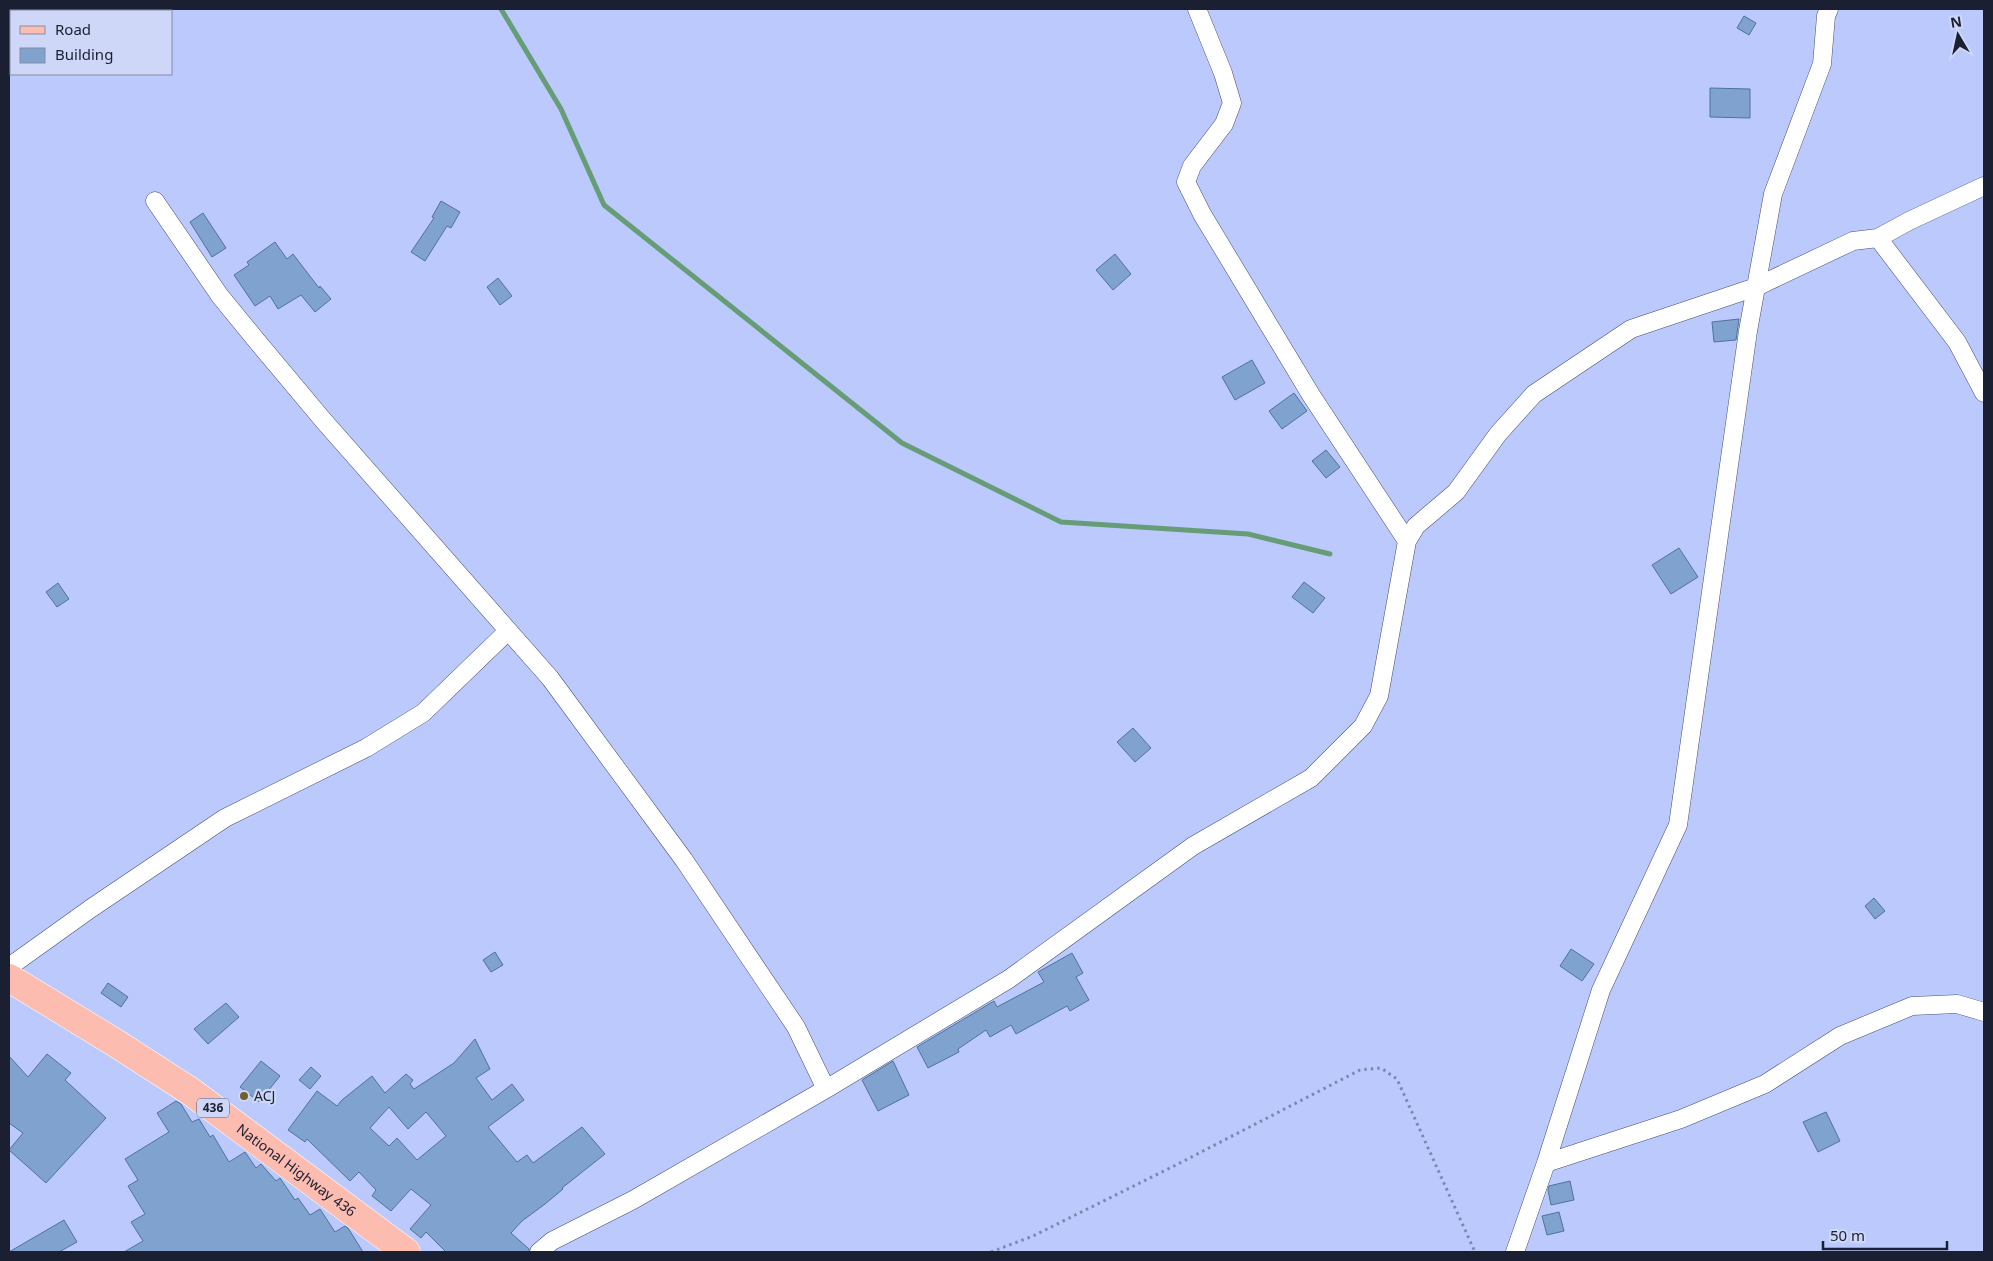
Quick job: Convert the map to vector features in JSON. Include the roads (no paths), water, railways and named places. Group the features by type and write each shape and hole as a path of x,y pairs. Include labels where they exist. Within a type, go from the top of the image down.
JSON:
{"main road":[{"name":"National Highway 436","path":"9,978 190,1091 406,1252"}],"street":[{"path":"1197,9 1223,73 1232,103 1224,124 1192,166 1186,182 1202,214 1312,395 1407,541"},
{"path":"1515,1252 1546,1163 1601,990 1678,825 1748,332 1773,194 1822,64 1826,16 1829,9"},
{"path":"539,1252 552,1241 634,1200 826,1089 1009,979 1193,846 1312,778 1363,726 1379,696 1407,541 1416,526 1456,492 1498,434 1534,394 1631,329 1756,287 1853,241 1878,238 1909,221 1984,186"},
{"path":"155,201 226,303 322,420 550,678 684,860 796,1026 826,1089"},
{"path":"1878,238 1957,342 1984,393"},
{"path":"9,967 90,909 225,818 366,748 423,713 508,631"},
{"path":"1546,1163 1681,1119 1765,1084 1840,1036 1912,1006 1957,1004 1984,1012"}],"waterway":[{"path":"501,9 561,109 604,205 902,443 1061,522 1248,534 1330,554"}],"place":[{"name":"ACJ","path":"244,1096"}]}
